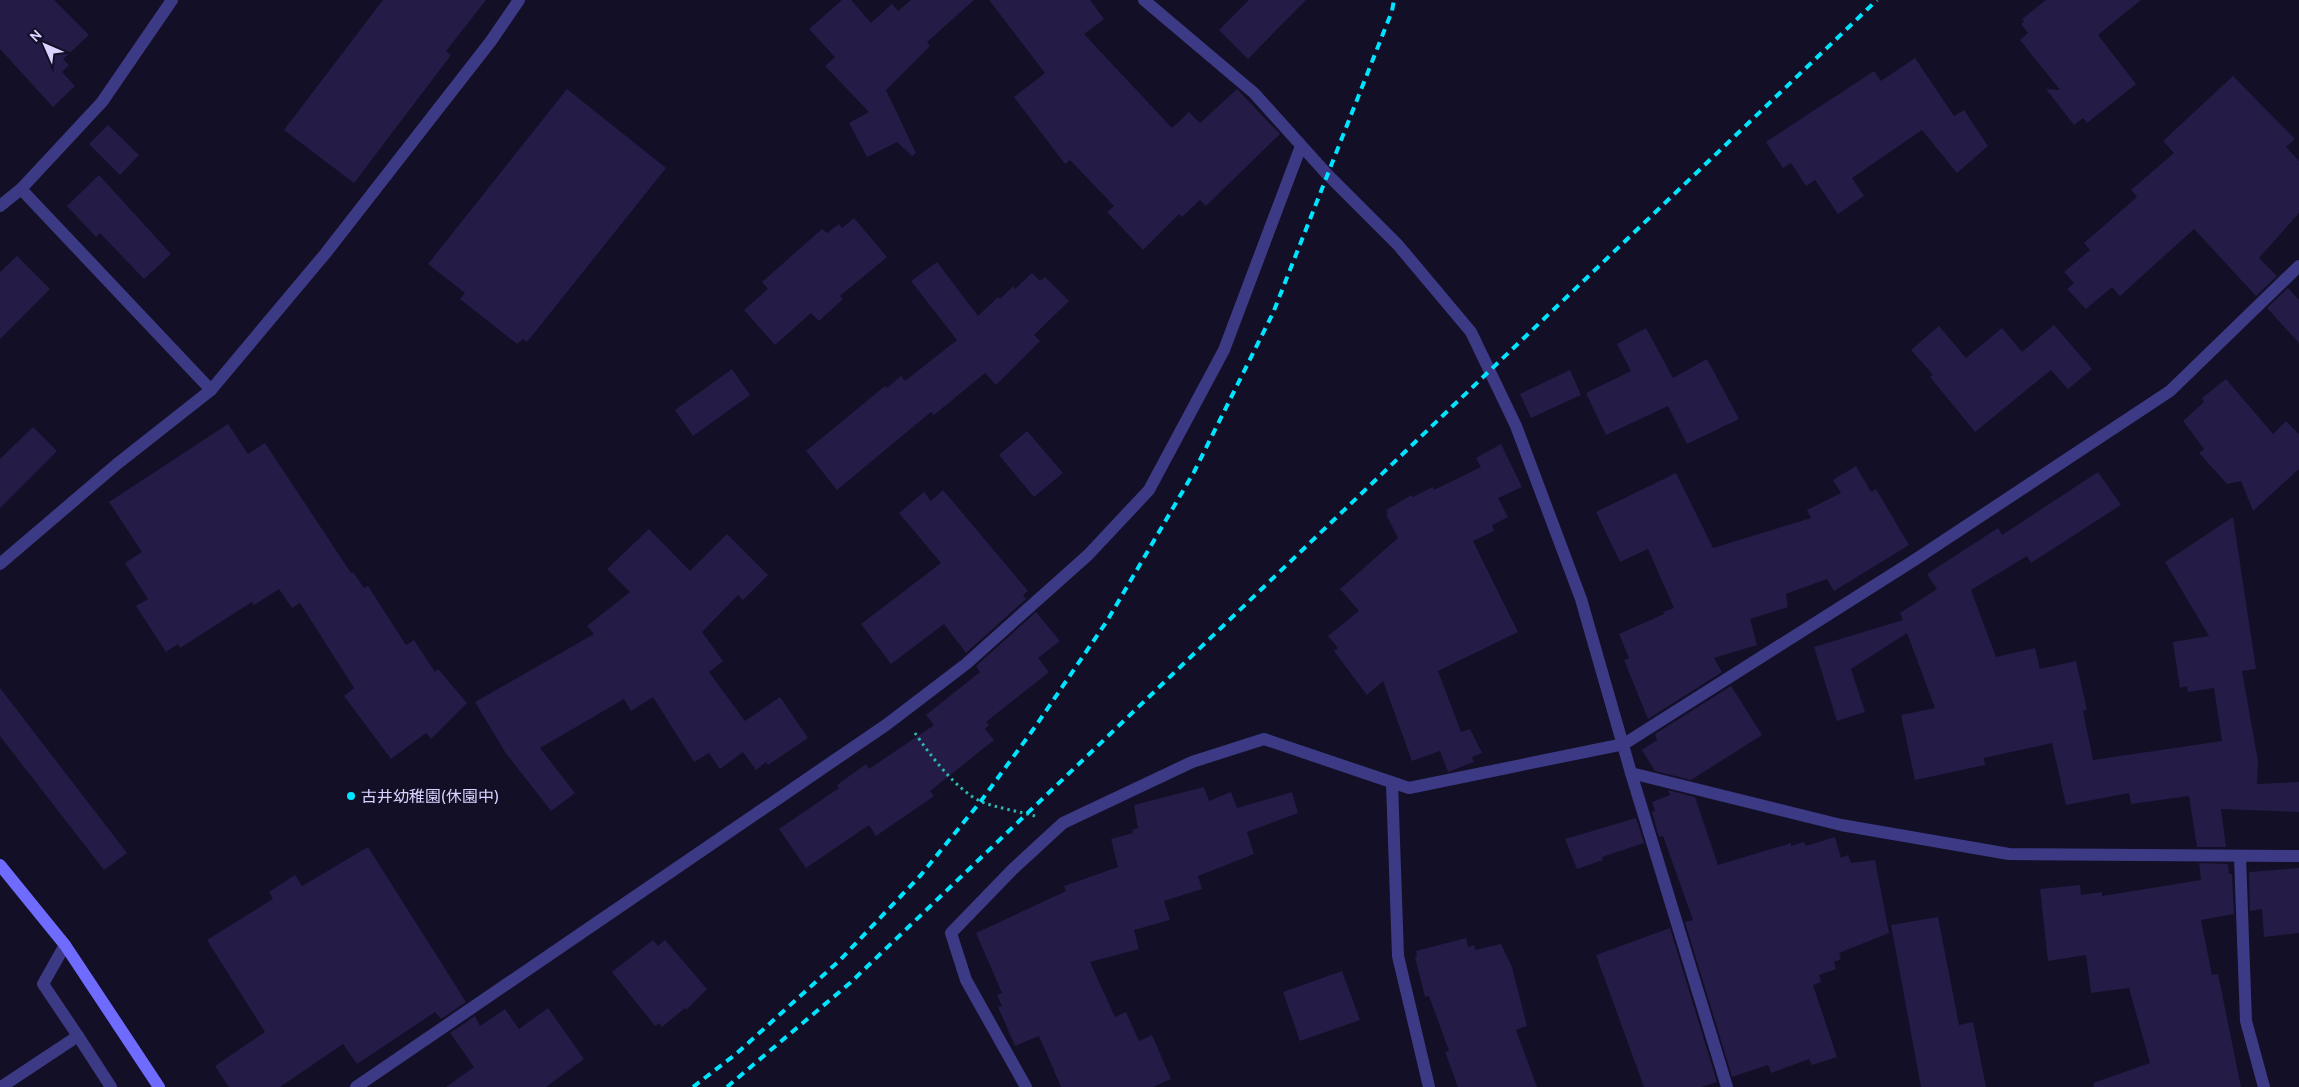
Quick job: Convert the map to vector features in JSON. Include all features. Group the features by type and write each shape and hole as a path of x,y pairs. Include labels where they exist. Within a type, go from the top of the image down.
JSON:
{"street":[{"path":"0,206 21,189 102,102 172,0"},
{"path":"0,564 117,464 211,390 331,246 491,41 519,0"},
{"path":"1144,0 1254,93 1301,146 1398,246 1471,332 1516,426 1577,590 1727,1087"},
{"path":"356,1087 901,714 966,664 1088,555 1149,490 1224,350 1301,146"},
{"path":"21,189 211,390"},
{"path":"1026,1087 966,980 951,933 1013,869 1063,823 1192,762 1264,739 1409,788 1624,744 1913,561 2170,391 2299,266"},
{"path":"1631,773 1841,825 2009,854 2299,856"},
{"path":"1392,783 1398,956 1429,1087"},
{"path":"2240,857 2246,1021 2264,1087"},
{"path":"0,865 65,945 159,1087"},
{"path":"65,945 43,984 111,1087"},
{"path":"1,1087 78,1036"}],"path":[{"path":"901,714 933,760 951,778 981,801 1063,823"}],"building":[{"path":"0,0 54,0 89,35 63,59 69,65 62,72 75,86 53,107 0,49"},
{"path":"383,0 486,0 446,51 451,55 354,183 284,130"},
{"path":"842,0 851,0 871,23 892,4 898,11 911,0 974,0 927,42 930,46 886,90 916,153 912,156 897,142 867,157 849,123 869,112 825,66 835,57 809,29"},
{"path":"989,0 1090,0 1104,19 1084,34 1172,128 1189,112 1200,123 1237,89 1280,134 1206,206 1200,200 1182,217 1179,214 1143,250 1107,212 1114,206 1070,160 1065,164 1014,97 1045,73"},
{"path":"1249,0 1306,0 1248,59 1219,30"},
{"path":"2046,0 2141,0 2098,35 2136,84 2087,123 2083,118 2074,125 2046,89 2060,90 2020,40 2028,33 2021,24 2024,22 2022,19"},
{"path":"1915,58 1954,116 1964,110 1988,146 1957,173 1922,130 1852,178 1864,196 1838,214 1815,180 1806,186 1791,163 1783,168 1766,142 1874,71 1881,81"},
{"path":"2233,76 2295,139 2286,147 2299,161 2299,213 2259,258 2277,276 2256,296 2194,229 2120,296 2112,287 2086,309 2067,289 2074,283 2064,272 2090,250 2084,243 2137,197 2131,190 2174,153 2163,141"},
{"path":"567,89 666,168 527,342 523,339 517,344 460,299 465,293 428,264"},
{"path":"108,125 139,155 120,175 89,144"},
{"path":"99,175 171,254 144,279 100,233 96,237 67,206"},
{"path":"854,218 887,257 840,296 843,299 819,321 811,313 775,345 744,310 768,289 762,282 822,229 827,233 839,224 842,228"},
{"path":"17,256 50,289 0,339 0,272"},
{"path":"937,262 978,316 998,297 1000,299 1013,286 1015,289 1032,273 1040,281 1045,277 1069,301 1034,335 1040,341 996,385 985,373 934,415 931,412 837,490 806,451 885,386 887,388 901,376 905,381 957,340 911,281"},
{"path":"2288,288 2299,300 2299,343 2267,308"},
{"path":"2054,325 2092,369 2068,389 2051,370 1975,432 1930,377 1933,375 1911,350 1939,326 1966,358 2002,328 2022,352"},
{"path":"1646,328 1673,378 1707,359 1739,419 1687,444 1668,406 1606,435 1586,393 1631,371 1617,344"},
{"path":"732,369 750,395 693,436 675,410"},
{"path":"1570,370 1581,395 1531,418 1520,394"},
{"path":"2226,379 2273,434 2286,421 2299,434 2299,469 2253,511 2241,481 2227,484 2199,453 2204,449 2183,421 2204,402 2202,398"},
{"path":"228,424 248,454 265,443 351,573 353,572 364,588 368,586 406,645 414,640 435,672 438,669 467,703 431,739 426,733 391,759 344,696 354,688 300,603 292,608 279,589 254,605 252,602 180,648 178,644 166,652 136,606 148,599 125,563 142,552 109,502"},
{"path":"33,427 57,451 0,508 0,459"},
{"path":"1027,431 1063,473 1034,497 999,455"},
{"path":"1501,444 1522,487 1498,498 1508,517 1492,525 1494,531 1473,541 1518,632 1438,671 1461,732 1470,729 1482,753 1472,757 1474,762 1448,772 1440,751 1412,761 1383,681 1367,695 1334,651 1338,648 1328,636 1359,611 1340,589 1398,538 1386,514 1388,513 1386,510 1412,495 1413,497 1433,487 1434,490 1481,467 1476,458"},
{"path":"1856,466 1871,492 1876,489 1909,545 1834,591 1827,579 1786,594 1788,607 1750,619 1757,645 1714,658 1722,672 1648,719 1624,660 1629,658 1619,634 1674,608 1648,549 1620,562 1596,512 1676,473 1713,548 1811,518 1807,510 1841,493 1833,480"},
{"path":"2098,472 2121,505 2031,563 2027,556 1971,590 1996,657 2035,648 2040,669 2076,661 2087,710 2083,711 2093,760 2222,741 2214,688 2188,692 2187,686 2180,688 2173,642 2209,636 2165,562 2233,517 2256,669 2242,671 2258,761 2257,784 2299,782 2299,812 2221,809 2226,847 2197,847 2189,796 2131,804 2129,793 2066,805 2052,743 1984,758 1985,765 1915,780 1901,715 1935,708 1907,633 1851,669 1865,712 1837,721 1814,647 1903,620 1900,613 1937,589 1927,574 1998,528 2002,535"},
{"path":"943,490 1028,591 1023,595 1026,599 966,653 944,624 891,664 861,624 941,563 899,513 924,492 931,501"},
{"path":"649,529 690,571 727,534 768,575 743,600 738,595 702,632 723,661 709,672 745,721 780,697 808,738 768,765 766,762 756,770 743,752 720,769 709,753 694,762 653,697 631,711 624,699 540,748 575,793 551,811 505,752 475,702 594,634 587,626 630,592 607,569"},
{"path":"1036,612 1060,641 1038,658 1049,672 986,722 989,725 985,729 994,740 930,791 934,796 876,836 869,825 806,868 779,829 839,788 837,785 866,764 869,769 934,725 926,715 980,672 976,666"},
{"path":"1731,686 1762,735 1691,780 1655,771 1642,750 1657,740 1655,734"},
{"path":"0,688 127,853 104,870 0,736"},
{"path":"1204,787 1209,801 1231,792 1237,808 1292,792 1298,813 1247,832 1254,854 1198,876 1202,889 1164,901 1170,920 1134,930 1139,949 1090,962 1115,1017 1126,1012 1139,1041 1152,1035 1171,1079 1153,1087 1061,1087 1039,1036 1015,1046 998,1007 1002,1006 997,995 1002,993 976,933 1066,891 1064,886 1118,867 1111,839 1133,833 1132,830 1138,828 1134,805"},
{"path":"1668,790 1695,797 1718,865 1791,843 1791,846 1804,842 1806,846 1835,837 1841,858 1848,855 1851,863 1875,860 1889,933 1839,953 1841,959 1834,962 1836,969 1819,975 1821,982 1813,985 1837,1057 1812,1065 1809,1059 1771,1073 1768,1065 1732,1077 1685,922 1693,920 1663,836 1659,837 1652,812 1655,811 1652,802 1670,795"},
{"path":"1636,818 1644,843 1602,857 1603,860 1577,869 1565,839"},
{"path":"368,847 466,1002 441,1019 435,1012 357,1064 343,1044 280,1087 229,1087 215,1066 265,1032 207,940 273,899 269,892 295,875 302,886"},
{"path":"2199,863 2228,864 2229,874 2232,874 2234,914 2201,920 2212,975 2218,974 2241,1087 2094,1087 2093,1083 2150,1063 2129,988 2091,993 2086,955 2048,961 2040,889 2080,885 2081,895 2102,892 2102,896 2201,880"},
{"path":"2299,868 2299,933 2264,937 2262,909 2250,911 2249,872"},
{"path":"1938,917 1959,1025 1973,1022 1986,1087 1921,1087 1891,925"},
{"path":"1670,928 1717,1082 1702,1087 1644,1087 1596,955"},
{"path":"1466,938 1468,947 1474,945 1475,950 1501,944 1512,967 1527,1026 1516,1030 1537,1087 1458,1087 1445,1052 1449,1051 1429,996 1425,997 1415,957 1417,956 1416,951"},
{"path":"653,940 658,946 665,940 707,989 686,1010 685,1008 662,1027 659,1023 655,1026 612,972"},
{"path":"1342,971 1360,1020 1300,1041 1283,992"},
{"path":"548,1008 584,1059 546,1087 446,1087 474,1067 450,1033 475,1016 480,1026 505,1009 519,1029"}],"railway":[{"path":"693,1087 736,1054 839,961 920,876 981,801 1035,727 1107,621 1194,472 1273,313 1392,11 1394,0"},
{"path":"727,1087 850,983 1877,0"}],"place":[{"name":"古井幼稚園(休園中)","path":"351,796"}]}
